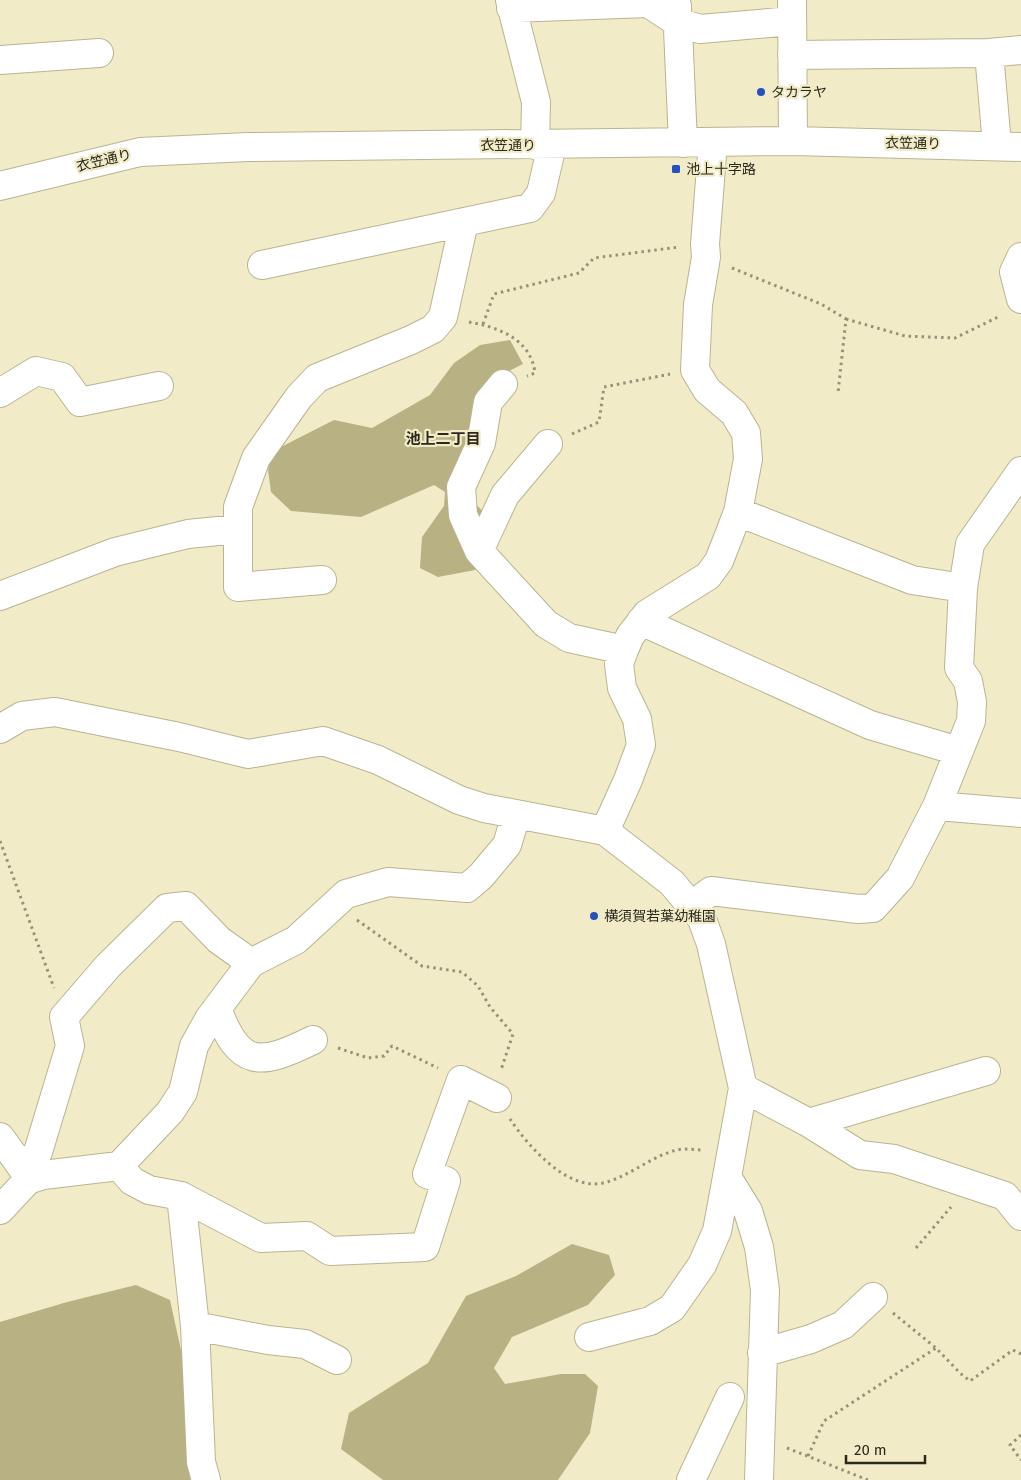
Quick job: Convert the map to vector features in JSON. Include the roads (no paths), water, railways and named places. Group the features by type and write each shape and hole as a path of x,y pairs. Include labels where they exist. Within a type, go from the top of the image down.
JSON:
{"street":[{"path":"262,265 530,208 541,193 543,145 536,102 510,4 648,2 677,11 700,29 792,11 793,141"},
{"path":"677,11 683,143"},
{"path":"792,55 989,53 1021,50"},
{"path":"0,60 99,53"},
{"path":"989,53 1009,146"},
{"name":"衣笠通り","path":"0,186 140,152 248,148 793,141 1009,146"},
{"path":"605,831 628,780 641,745 637,719 622,688 619,664 624,650 630,636 647,614 708,576 719,561 738,512 748,459 746,433 734,413 707,390 695,370 698,305 706,251 713,142"},
{"path":"322,580 238,587 238,507 256,458 299,397 317,378 411,340 433,329 443,318 464,222"},
{"path":"1013,306 1014,272 1021,257"},
{"path":"0,393 36,372 62,378 80,402 159,386"},
{"path":"503,384 488,402 482,443 461,487 463,515 479,551 546,624 569,638 624,650"},
{"path":"479,551 505,495 548,444"},
{"path":"691,906 711,891 858,909 873,908 900,878 937,806 971,720 972,702 968,681 959,668 964,588 970,544 1021,471"},
{"path":"738,512 912,580 964,588"},
{"path":"0,596 115,552 188,534 238,529"},
{"path":"641,621 870,725 958,751"},
{"path":"0,729 22,716 55,712 179,737 248,754 322,741 378,760 459,800 516,815 605,831 672,883 702,919 711,944 743,1088 732,1150 717,1231 702,1265 672,1308 650,1321 589,1337"},
{"path":"937,806 1021,813"},
{"path":"26,1174 43,1175 119,1166 170,1112 183,1092 194,1046 217,1008 251,963 296,940 346,894 388,882 466,888 481,876 507,846 516,815"},
{"path":"0,1210 26,1174 38,1152 70,1046 64,1017 108,966 167,908 186,906 219,940 251,963"},
{"path":"217,1008 226,1034 235,1046 258,1058 280,1056 313,1040"},
{"path":"809,1123 986,1071"},
{"path":"119,1166 132,1181 149,1190 181,1196 261,1238 307,1236 330,1251 424,1247 446,1181 427,1174 461,1080 496,1098"},
{"path":"743,1088 809,1123 860,1155 894,1159 1005,1196 1021,1216"},
{"path":"0,1137 26,1174"},
{"path":"727,1177 748,1211 759,1247 765,1290 759,1480"},
{"path":"181,1196 195,1326 201,1462 206,1480"},
{"path":"762,1353 811,1339 843,1325 873,1297"},
{"path":"195,1326 268,1340 305,1344 337,1360"},
{"path":"690,1480 730,1397"}],"place":[{"name":"タカラヤ","path":"761,92"},
{"name":"池上十字路","path":"676,169"},
{"name":"横須賀若葉幼稚園","path":"594,916"}],"district":[{"name":"池上二丁目","path":"443,439"}]}
